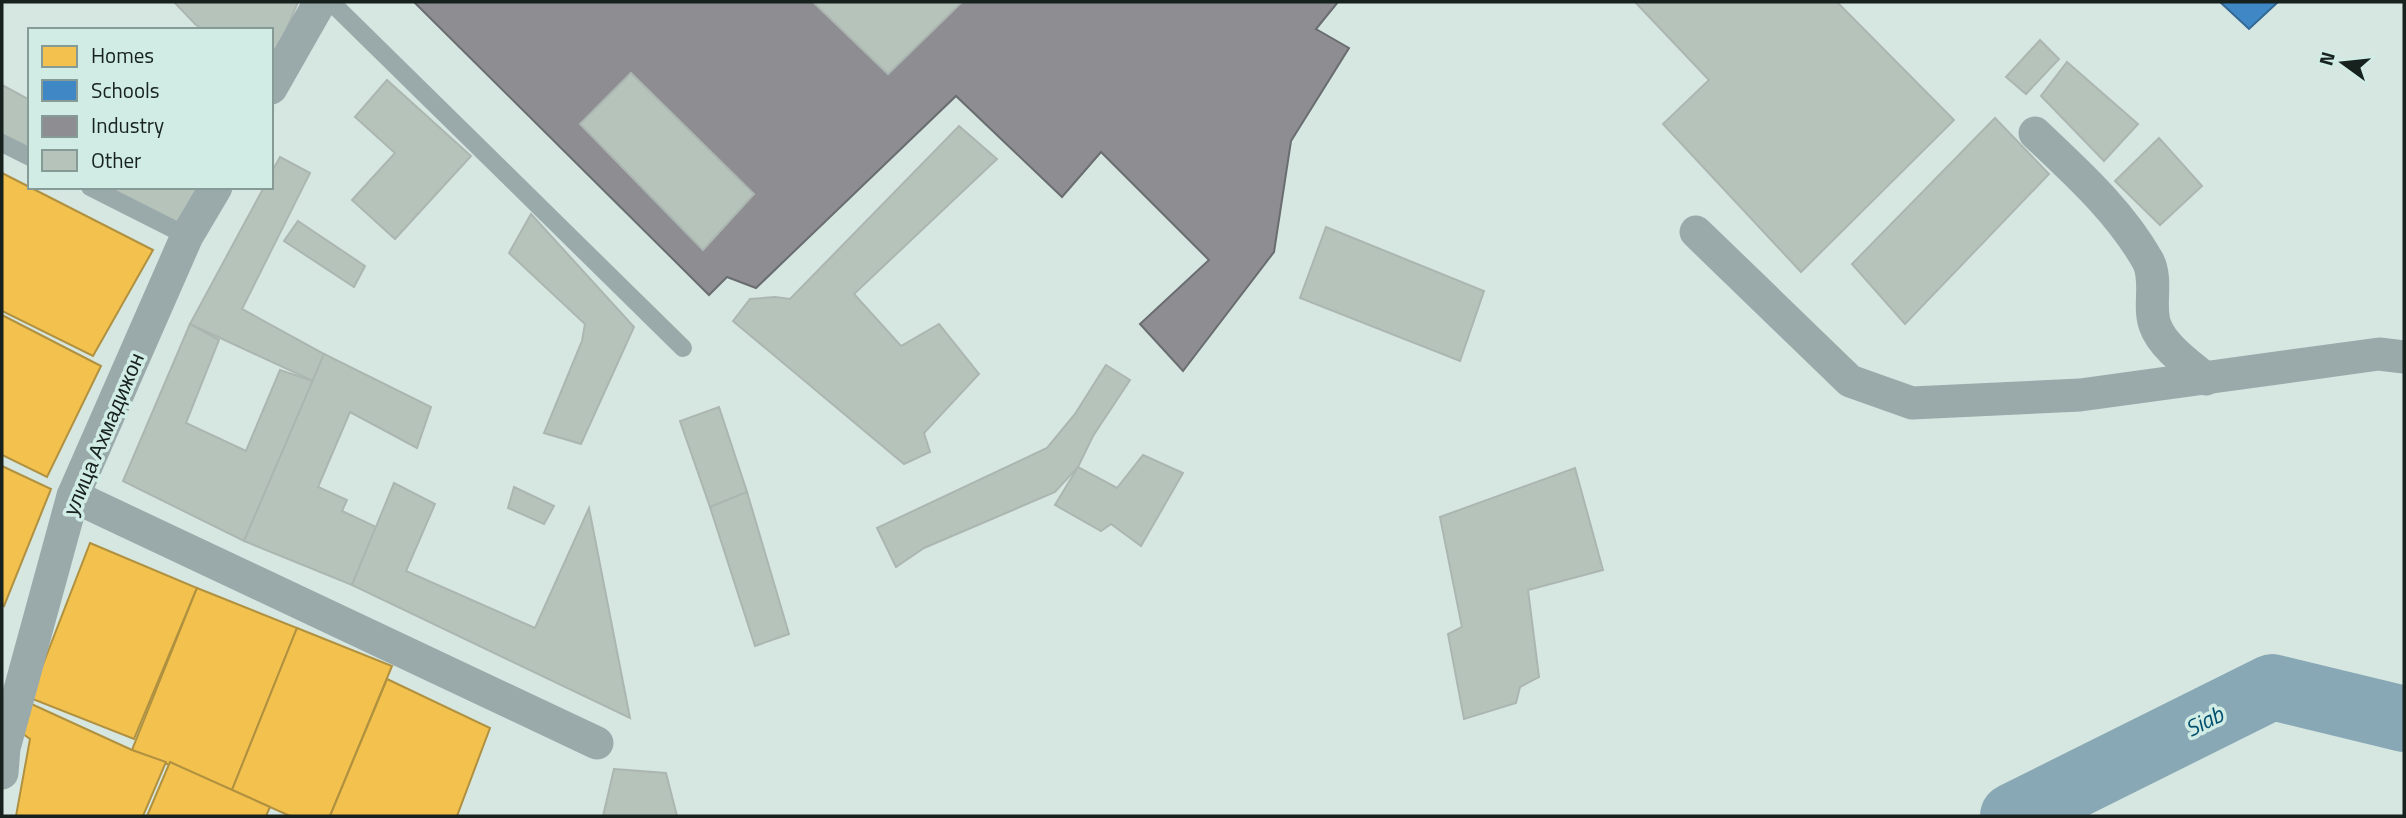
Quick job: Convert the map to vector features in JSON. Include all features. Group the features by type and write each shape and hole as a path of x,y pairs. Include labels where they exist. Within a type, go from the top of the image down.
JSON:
{"street":[{"path":"273,84 320,2"},
{"path":"2035,133 2122,221 2150,265 2155,325 2172,351 2206,379"},
{"name":"улица Ахмадижон","path":"2,756 73,496 187,236 215,189"},
{"path":"1696,232 1850,381 1912,403 2080,396 2379,354 2404,357"},
{"path":"73,496 597,743"}],"lane":[{"path":"331,2 683,348"},
{"path":"2,143 28,156"},
{"path":"94,189 187,236"}],"building: Homes":[{"path":"2,173 28,186 28,189 33,189 153,250 93,356 2,311"},
{"path":"2,315 101,366 47,477 2,455"},
{"path":"2,466 51,489 4,606 2,605"},
{"path":"90,543 197,588 134,739 30,698"},
{"path":"197,588 297,628 232,790 132,750"},
{"path":"297,628 392,666 330,816 290,816 232,790"},
{"path":"387,679 490,728 457,816 330,816"},
{"path":"27,702 132,750 166,762 143,816 16,816 30,739 16,729"},
{"path":"170,762 270,807 266,816 147,816"}],"building: Schools":[{"path":"2220,2 2278,2 2249,29"}],"building: Industry":[{"path":"414,2 1338,2 1316,29 1349,48 1291,141 1274,252 1183,371 1140,324 1209,260 1101,152 1062,197 956,96 756,288 727,277 709,295"}],"building: Other":[{"path":"174,2 298,2 273,61 273,28 201,28"},
{"path":"813,2 962,2 888,74"},
{"path":"1635,2 1837,2 1954,120 1801,272 1663,124 1709,80"},
{"path":"2040,40 2059,59 2026,94 2006,77"},
{"path":"2067,62 2138,124 2104,161 2041,96"},
{"path":"631,73 754,194 703,250 580,124"},
{"path":"387,80 471,156 395,239 352,200 395,153 355,117"},
{"path":"2,85 28,99 28,148 2,135"},
{"path":"1995,118 2049,174 1905,324 1852,264"},
{"path":"959,126 997,159 854,294 901,346 939,324 979,374 924,433 930,452 904,464 733,321 750,299 790,299"},
{"path":"2159,138 2202,186 2160,225 2115,181"},
{"path":"280,157 310,173 242,309 324,354 313,381 190,324 263,189 273,189 273,169"},
{"path":"106,189 205,189 184,230"},
{"path":"531,214 634,327 581,444 544,433 582,341 585,324 509,253"},
{"path":"298,221 365,266 354,287 284,241"},
{"path":"1326,227 1484,291 1460,361 1300,298"},
{"path":"190,324 219,340 186,423 246,451 280,370 313,381 244,541 123,481"},
{"path":"324,354 431,407 417,448 350,412 318,487 347,500 342,511 376,527 352,585 244,541"},
{"path":"1106,365 1130,380 1093,436 1078,467 1055,492 924,548 896,567 877,528 1047,448 1075,414"},
{"path":"719,407 747,492 710,507 680,421"},
{"path":"1143,455 1183,473 1141,546 1111,524 1101,531 1055,505 1078,467 1117,488"},
{"path":"1575,468 1603,570 1528,590 1539,677 1520,687 1516,703 1464,719 1448,634 1462,627 1440,517"},
{"path":"394,483 435,504 406,571 535,628 589,508 630,718 352,585"},
{"path":"514,487 554,506 544,524 508,508"},
{"path":"747,492 789,634 755,646 710,507"},
{"path":"614,769 666,773 677,816 603,816"}],"waterway":[{"name":"Siab","path":"2013,816 2272,687 2404,719"}]}
